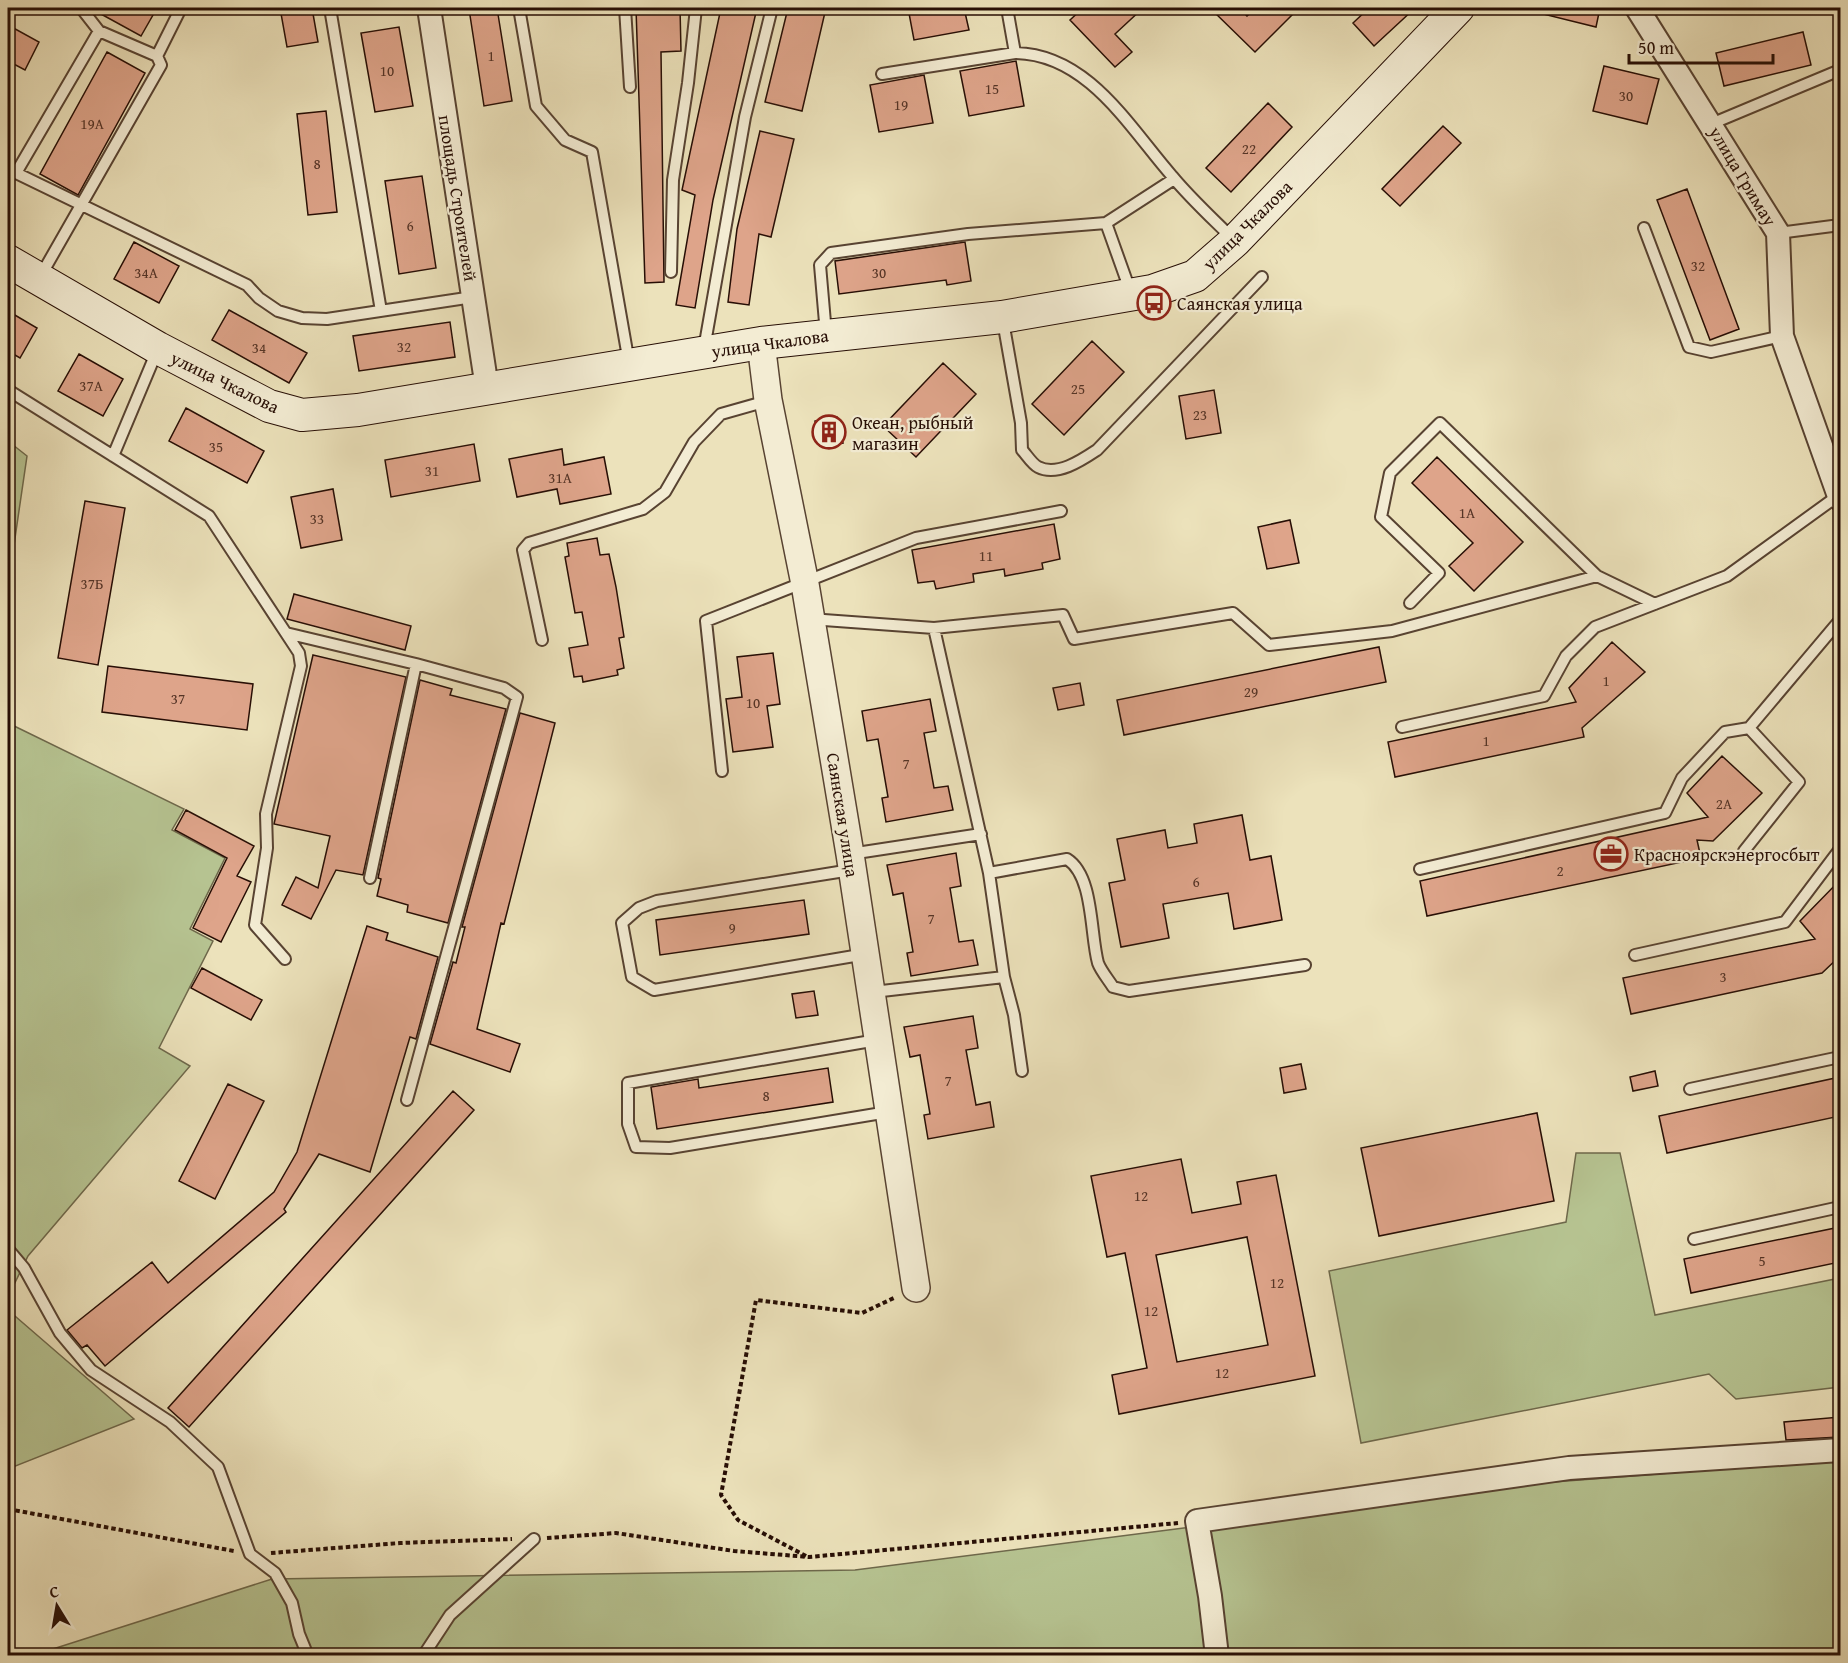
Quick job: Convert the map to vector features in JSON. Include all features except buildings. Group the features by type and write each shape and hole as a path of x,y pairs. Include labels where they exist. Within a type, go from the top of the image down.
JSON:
{"main road":[{"name":"улица Чкалова","path":"8,261 159,348 269,406 302,415 358,410 761,343 826,334 1002,317 1166,287 1195,276 1235,241 1458,8"}],"street":[{"name":"площадь Строителей","path":"429,8 488,388"},
{"name":"улица Гримау","path":"1637,8 1778,233 1782,336 1840,497"},
{"name":"Саянская улица","path":"761,343 768,400 805,584 851,862 880,1039 888,1112 916,1288"},
{"path":"1217,1656 1210,1596 1197,1521 1558,1470 1671,1459 1840,1450"}],"lane":[{"path":"38,279 161,65 157,56 99,31 81,8"},
{"path":"157,56 181,8"},
{"path":"330,8 381,311"},
{"path":"519,8 536,106 565,140 592,152 629,364"},
{"path":"625,8 630,87"},
{"path":"671,272 672,180 688,83 696,8"},
{"path":"703,352 743,128 772,8"},
{"path":"1007,8 1015,53"},
{"path":"99,31 16,173 247,285 259,298 278,311 302,318 327,319 473,297"},
{"path":"882,74 1015,53 1030,53 1060,62 1094,85 1174,179 1235,241"},
{"path":"1711,123 1840,70"},
{"path":"826,334 820,265 831,254 968,234 1106,223 1174,179"},
{"path":"1106,223 1131,294"},
{"path":"1778,233 1840,225"},
{"path":"1644,228 1689,347 1711,352 1782,336"},
{"path":"1002,317 1021,423 1022,450 1038,467 1055,469 1079,462 1097,450 1262,277"},
{"path":"113,456 159,348"},
{"path":"8,390 209,516 299,653 301,666 266,814 267,848 255,925 285,959"},
{"path":"542,640 523,550 529,543 644,509 665,492 694,442 721,414 768,400"},
{"path":"1410,603 1439,573 1381,517 1390,473 1440,423 1597,576 1655,604"},
{"path":"1401,727 1544,696 1566,656 1595,627 1727,576 1840,497"},
{"path":"722,771 706,621 805,584 916,538 1061,511"},
{"path":"810,619 934,628 1062,615 1074,639 1233,613 1269,645 1392,631 1597,576"},
{"path":"1420,869 1665,813 1682,778 1725,732 1749,728 1840,620"},
{"path":"934,628 989,873 1004,977 1014,1015 1022,1071"},
{"path":"286,633 504,688 517,697 407,1100"},
{"path":"370,878 416,664"},
{"path":"1744,851 1799,782 1749,728"},
{"path":"866,954 654,990 632,977 622,924 639,908 657,901 981,834"},
{"path":"1635,955 1785,922 1840,849"},
{"path":"989,873 1067,859 1078,867 1084,883 1099,965 1113,987 1129,991 1305,965"},
{"path":"872,992 1004,977"},
{"path":"880,1039 628,1083 628,1124 636,1147 670,1148 888,1112"},
{"path":"1690,1089 1840,1057"},
{"path":"1694,1239 1840,1207"},
{"path":"8,1249 24,1268 60,1333 91,1370 170,1422 218,1467 250,1554 275,1573 286,1593 308,1656"},
{"path":"423,1656 450,1615 534,1539"}],"path":[{"path":"809,1557 738,1520 722,1495 756,1300 862,1313 916,1288"},
{"path":"8,1509 250,1554 400,1543 534,1539 616,1533 734,1551 809,1557 1197,1521"}],"green space":[{"path":"8,441 27,456 8,586"},
{"path":"8,723 184,809 172,830 225,858 190,929 213,941 159,1048 190,1066 28,1256 8,1297"},
{"path":"1576,1153 1620,1153 1655,1315 1840,1278 1840,1387 1736,1399 1709,1374 1361,1443 1329,1271 1566,1222"},
{"path":"8,1310 134,1419 8,1469"},
{"path":"1840,1460 1840,1655 31,1656 272,1579 855,1570 1528,1484"}],"place":[{"name":"Саянская улица","path":"1154,303"},
{"name":"Океан, рыбный магазин","path":"829,432"},
{"name":"Красноярскэнергосбыт","path":"1611,854"}]}
